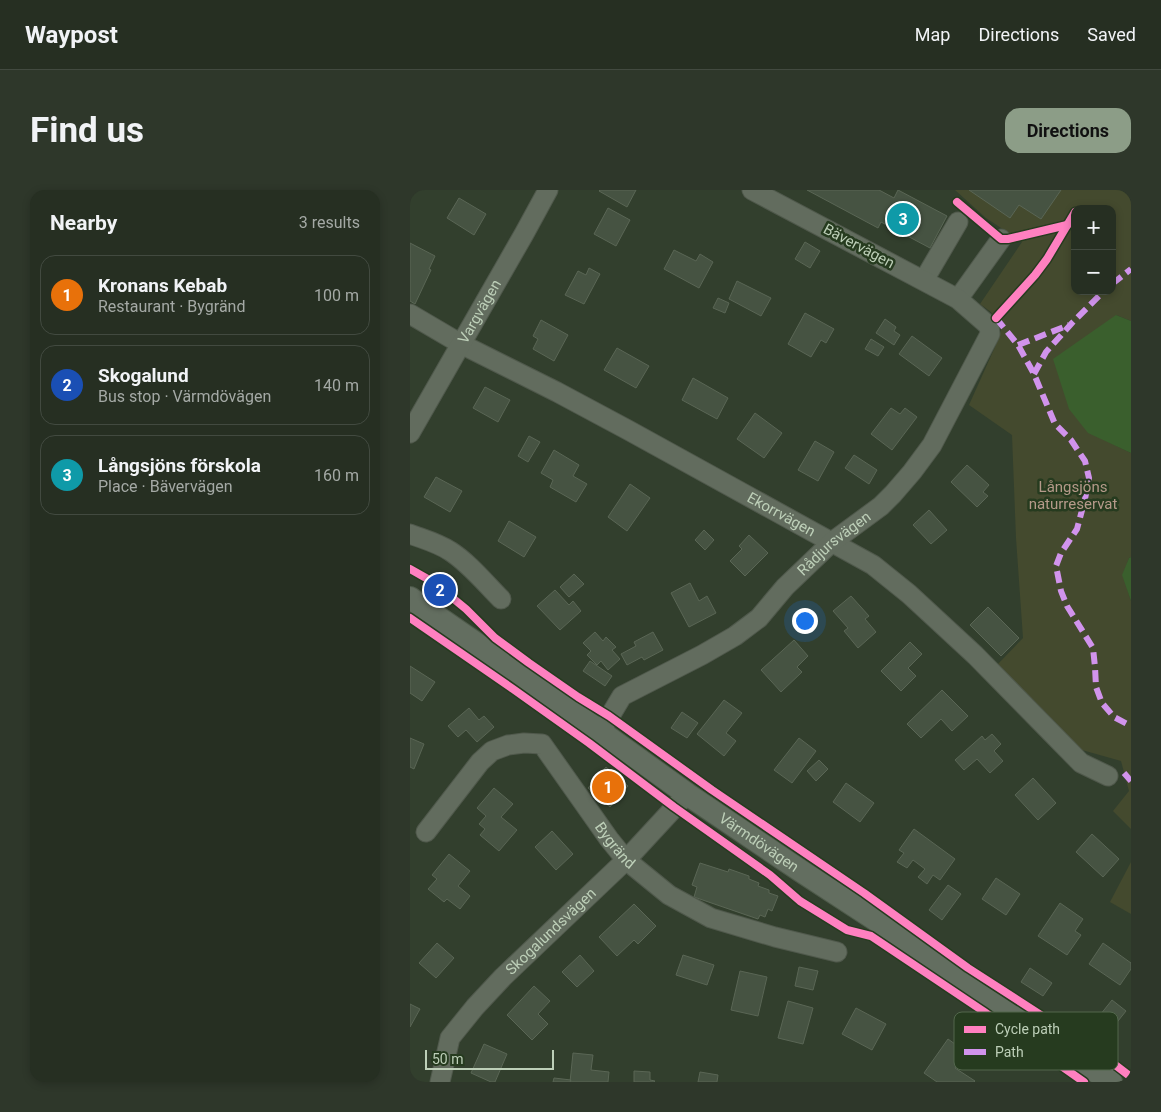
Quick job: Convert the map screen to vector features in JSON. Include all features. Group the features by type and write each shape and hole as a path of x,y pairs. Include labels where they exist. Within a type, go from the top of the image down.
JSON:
{"main road":[{"name":"Värmdövägen","path":"410,598 601,731 686,794 896,933 1010,1012"},
{"name":"Värmdövägen","path":"1094,1070 1111,1082"}],"street":[{"name":"Vargvägen","path":"410,433 548,190"},
{"name":"Bävervägen","path":"752,190 924,280 962,302"},
{"path":"924,280 958,222"},
{"path":"962,302 1001,238"},
{"name":"Rådjursvägen","path":"601,731 622,696 702,655 759,618 784,587 832,542 881,506 912,472 932,445 990,334 989,326 962,302"},
{"name":"Ekorrvägen","path":"410,314 462,344 628,430 873,565 909,594 975,655 1081,763 1108,776"},
{"path":"410,534 450,551 470,567 501,599"},
{"name":"Bygränd","path":"426,832 480,762 492,751 508,745 524,743 542,744 609,840 626,860 669,894 711,918 775,937 837,952"},
{"name":"Skogalundsvägen","path":"440,1082 450,1038 475,1007 503,977 626,860 686,794"}],"green space":[{"name":"Långsjöns naturreservat","path":"955,190 1131,190 1131,321 1116,315 1088,432 1131,453 1131,557 1123,575 1131,601 1131,829 1113,811 1129,791 1121,761 1082,750 997,665 1023,638 1016,538 1012,435 969,405 1001,330 991,312 980,304 1022,242 986,218"},
{"path":"1131,862 1131,914 1110,902"}],"shaded area":[{"path":"1116,315 1131,321 1131,453 1088,433 1069,409 1053,359"},
{"path":"1131,557 1131,601 1122,575"}],"building":[{"path":"600,190 636,190 627,207"},
{"path":"807,190 879,190 894,198 898,190 947,216 930,248 881,222 878,228"},
{"path":"969,190 1061,190 1041,219 1019,205 1010,218"},
{"path":"459,198 486,214 474,235 447,218"},
{"path":"608,208 630,220 616,246 594,234"},
{"path":"805,242 820,251 810,268 795,259"},
{"path":"410,243 435,256 429,269 431,270 415,304 410,301"},
{"path":"674,250 696,261 700,254 713,262 699,288 664,269"},
{"path":"589,268 600,274 584,304 565,295 578,271 586,275"},
{"path":"737,281 771,298 761,316 729,299"},
{"path":"718,298 729,303 725,313 713,308"},
{"path":"805,313 834,329 826,343 821,340 811,357 788,344"},
{"path":"885,319 896,327 894,331 900,335 894,345 876,333"},
{"path":"541,320 568,335 554,361 533,349 538,339 533,336"},
{"path":"912,336 942,358 929,376 899,354"},
{"path":"871,339 884,347 878,356 865,349"},
{"path":"617,348 649,366 636,388 604,370"},
{"path":"693,378 728,398 717,419 682,400"},
{"path":"485,387 510,400 498,422 473,408"},
{"path":"891,408 900,414 905,408 917,417 892,450 871,434"},
{"path":"755,413 782,433 764,458 737,439"},
{"path":"529,436 540,442 528,462 518,456"},
{"path":"815,441 834,452 818,481 798,470"},
{"path":"554,450 579,465 573,476 587,484 576,502 550,487 553,480 541,473"},
{"path":"854,455 877,470 869,484 845,468"},
{"path":"967,465 989,485 983,492 988,496 977,507 951,482"},
{"path":"436,477 462,491 450,512 424,497"},
{"path":"630,484 650,498 627,531 608,517"},
{"path":"929,510 947,530 931,544 913,525"},
{"path":"509,521 536,537 524,557 498,541"},
{"path":"704,530 714,540 705,550 695,540"},
{"path":"749,535 768,553 745,576 730,561 742,549 739,546"},
{"path":"574,574 584,584 569,597 560,587"},
{"path":"690,583 699,601 707,596 716,613 689,627 671,593"},
{"path":"555,590 569,605 573,601 581,611 560,630 537,606"},
{"path":"851,596 869,616 865,619 876,632 858,648 844,631 848,628 833,611"},
{"path":"988,607 1019,638 1001,656 970,625"},
{"path":"595,632 603,641 606,637 616,647 612,650 620,659 608,670 601,661 597,665 587,655 591,651 583,643"},
{"path":"653,632 663,650 644,660 642,657 627,665 621,654 636,646 634,642"},
{"path":"794,640 808,656 797,667 802,672 781,692 761,670"},
{"path":"910,642 922,654 908,668 916,676 901,691 881,671"},
{"path":"590,661 612,676 605,686 583,671"},
{"path":"410,666 435,682 422,701 410,693"},
{"path":"942,690 968,716 952,731 941,719 921,738 907,724"},
{"path":"724,700 742,713 726,733 736,741 724,756 697,734"},
{"path":"469,708 479,720 484,716 494,727 477,742 466,730 458,737 448,726"},
{"path":"682,712 698,723 687,738 671,728"},
{"path":"992,734 1001,744 994,751 1003,761 990,773 977,759 964,770 955,760 982,736 985,740"},
{"path":"410,738 424,744 414,769 410,767"},
{"path":"799,738 816,751 792,783 774,770"},
{"path":"819,760 828,769 816,781 807,771"},
{"path":"606,767 628,786 610,807 588,788"},
{"path":"1033,778 1056,803 1038,820 1015,795"},
{"path":"846,783 874,803 860,822 833,802"},
{"path":"494,788 513,804 501,817 517,830 499,851 480,835 485,829 479,824 486,816 477,808"},
{"path":"914,829 955,859 940,880 933,875 927,884 918,877 925,869 913,860 907,868 897,862 904,853 899,850"},
{"path":"552,831 573,854 556,870 535,847"},
{"path":"1092,834 1119,859 1103,877 1076,852"},
{"path":"449,854 470,871 458,886 470,896 460,909 447,899 444,902 428,889 437,879 432,875"},
{"path":"700,863 728,872 729,869 749,876 749,879 759,883 758,886 778,896 772,911 768,909 765,917 760,915 758,919 694,897 697,887 692,885"},
{"path":"996,878 1020,894 1006,915 982,899"},
{"path":"948,885 961,894 942,920 929,910"},
{"path":"1060,903 1083,919 1075,931 1081,935 1067,955 1038,936"},
{"path":"634,904 656,926 638,944 634,940 617,956 599,937"},
{"path":"437,943 454,958 436,978 419,963"},
{"path":"1103,943 1131,963 1131,969 1120,985 1089,964"},
{"path":"580,955 594,971 577,987 562,972"},
{"path":"683,955 714,965 707,985 676,975"},
{"path":"799,967 818,971 813,990 795,986"},
{"path":"1030,968 1052,983 1043,996 1021,982"},
{"path":"740,971 767,977 758,1016 731,1010"},
{"path":"534,986 550,1001 538,1014 548,1024 532,1040 507,1015"},
{"path":"1112,1000 1126,1011 1118,1021 1118,1012 1102,1012"},
{"path":"788,1001 813,1008 803,1044 778,1038"},
{"path":"410,1004 420,1009 410,1027"},
{"path":"856,1008 886,1024 872,1050 842,1034"},
{"path":"948,1039 954,1043 954,1070 958,1070 975,1081 937,1082 924,1073"},
{"path":"484,1044 507,1054 495,1082 471,1073"},
{"path":"573,1053 593,1055 591,1070 609,1072 608,1082 570,1082"},
{"path":"634,1071 650,1072 650,1080 655,1081 634,1082"},
{"path":"700,1072 718,1075 717,1082 698,1082"},
{"path":"554,1078 571,1080 570,1082 553,1082"}],"marked path":[{"path":"1116,281 1131,269"},
{"path":"1034,374 1046,352 1100,295"},
{"path":"996,318 1018,345 1034,374 1055,424 1071,440 1085,461 1089,478 1077,529 1061,553 1056,566 1061,591 1067,606 1093,648 1096,687 1102,703 1114,717 1131,726"},
{"path":"1018,345 1069,325"},
{"path":"1124,773 1131,781"}],"cycle path":[{"path":"957,202 1001,239 1067,225"},
{"path":"996,318 1035,275 1071,219"},
{"path":"410,569 433,582 466,609 495,638 529,663 609,716 712,790 864,893 968,968 1036,1012"},
{"path":"410,618 589,743 674,807 770,875 800,901 847,930 871,936 984,1012"},
{"path":"1118,1067 1131,1077"},
{"path":"1067,1070 1084,1082"}],"place":[{"name":"Långsjöns förskola","path":"903,219"},
{"name":"Skogalund","path":"440,590"},
{"name":"Kronans Kebab","path":"608,787"}]}
